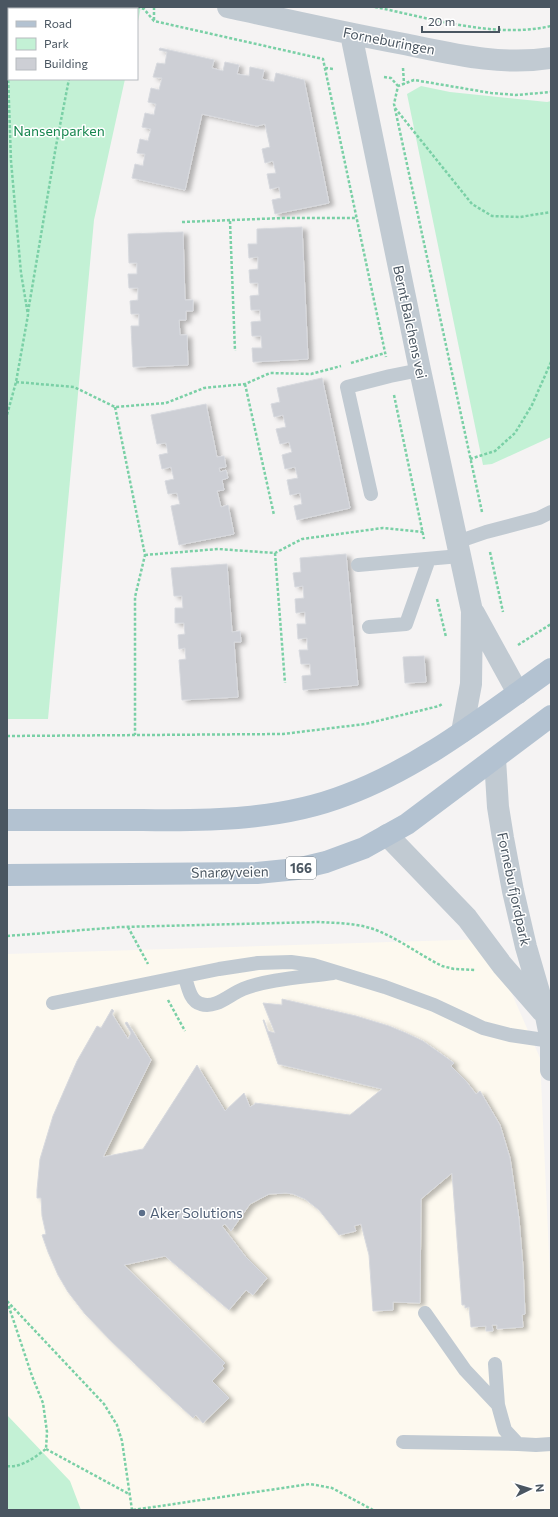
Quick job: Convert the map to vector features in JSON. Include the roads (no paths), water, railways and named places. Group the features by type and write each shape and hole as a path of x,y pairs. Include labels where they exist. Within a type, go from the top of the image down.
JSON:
{"main road":[{"path":"7,820 217,820 281,812 312,806 345,796 413,762 462,732 551,669"},
{"name":"Snarøyveien","path":"7,875 186,872 257,873 289,870 332,860 364,848 407,824 551,716"}],"street":[{"name":"Forneburingen","path":"228,7 351,34 468,57 491,60 522,61 551,58"},
{"name":"Bernt Balchens vei","path":"351,34 420,370 472,610 471,684 462,732"},
{"name":"Bernt Balchens vei","path":"472,610 518,693"},
{"name":"Fornebu fjordpark","path":"495,759 498,807 512,891 529,960 546,1016 551,1040 551,1070"},
{"name":"Fornebu fjordpark","path":"387,835 468,918 502,965 546,1016"}],"lane":[{"path":"370,494 347,387 420,370"},
{"path":"358,566 429,559 458,549 486,532 539,518 551,512"},
{"path":"369,627 406,624 429,559"},
{"path":"53,1003 219,969 258,963 291,962 313,965 385,987 434,1005 483,1028 510,1035 551,1040"},
{"path":"185,977 191,997 200,1004 210,1005 224,1000 235,992 253,985 337,972"},
{"path":"424,1313 465,1370 498,1405"},
{"path":"495,1364 498,1405 505,1430 518,1444"},
{"path":"404,1442 518,1444 536,1446 551,1444"}],"place":[{"name":"Aker Solutions","path":"142,1213"}],"park label":[{"name":"Nansenparken","path":"59,131"}]}
